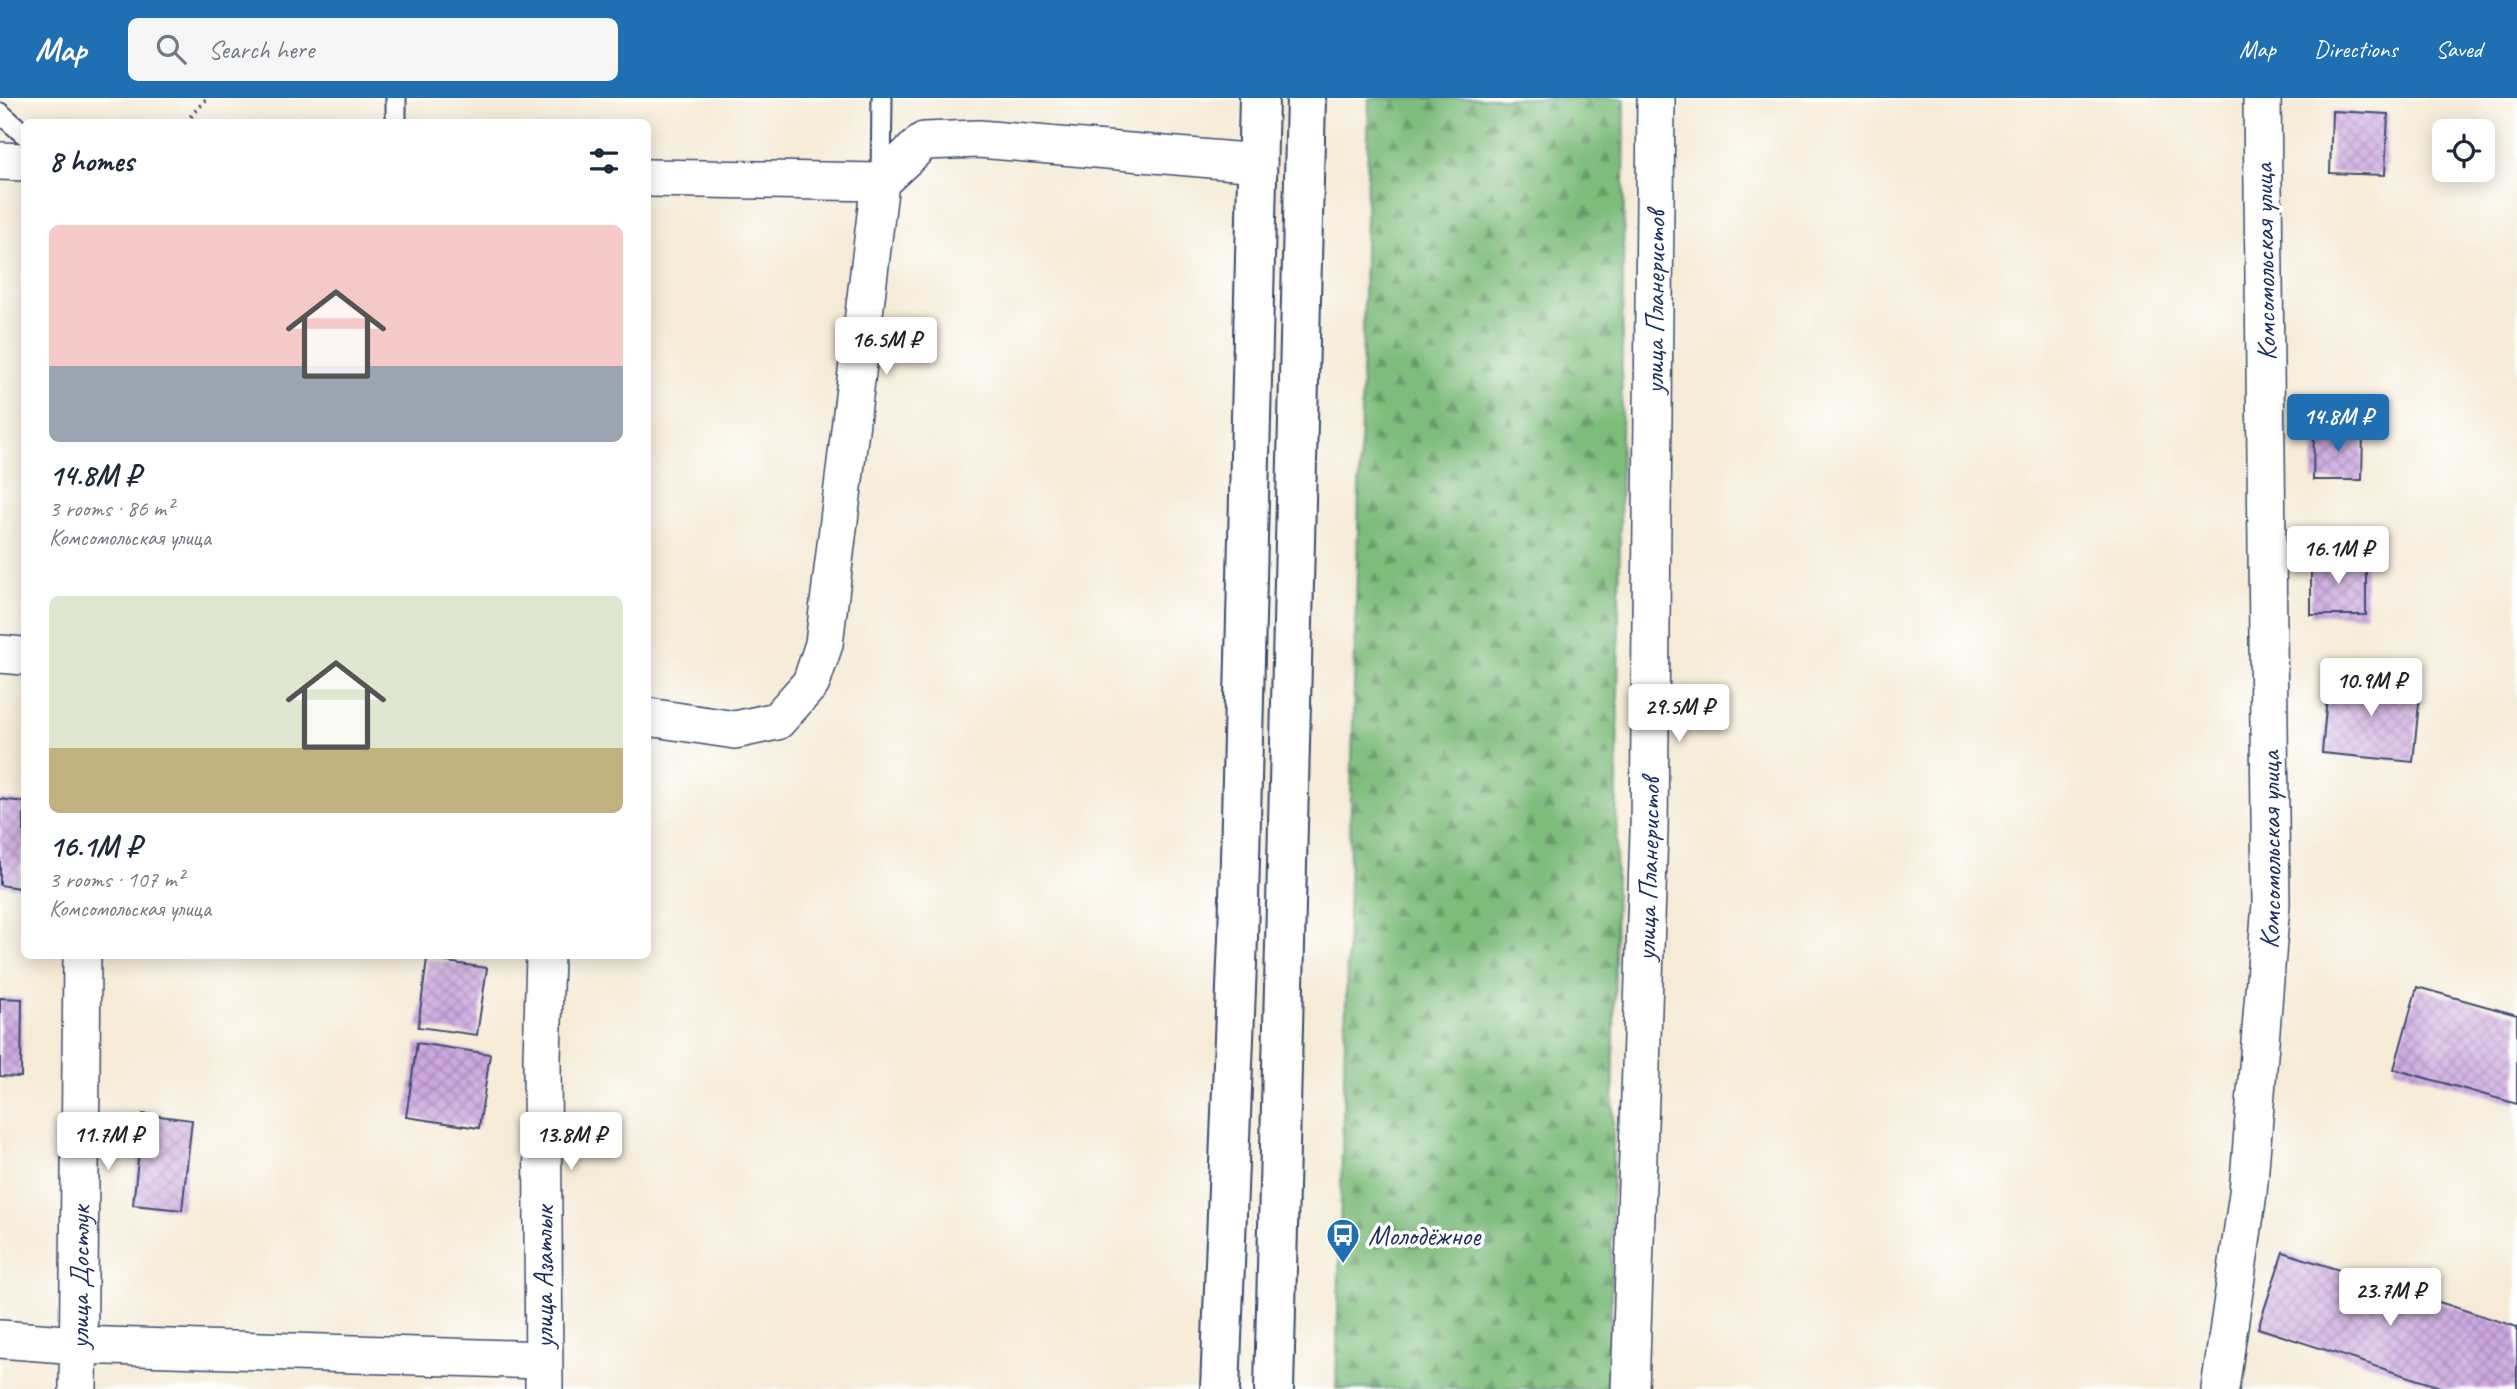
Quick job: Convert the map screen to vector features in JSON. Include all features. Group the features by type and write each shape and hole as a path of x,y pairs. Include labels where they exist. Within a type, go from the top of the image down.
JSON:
{"main road":[{"path":"1220,1389 1238,938 1259,98"},
{"path":"1274,1389 1306,98"}],"street":[{"name":"улица Планеристов","path":"1630,1389 1649,832 1656,98"},
{"name":"Комсомольская улица","path":"2220,1389 2248,1193 2271,904 2262,98"},
{"path":"651,717 735,730 746,728 777,721 811,683 824,644 880,183 924,141 979,139 1258,163"},
{"path":"0,161 21,162"},
{"path":"651,178 880,183"},
{"path":"0,654 21,656"},
{"name":"улица Достлук","path":"78,1389 82,959"},
{"name":"улица Азатлык","path":"544,1374 542,1058 545,959"},
{"path":"0,1339 544,1374"}],"lane":[{"path":"396,98 396,119"},
{"path":"880,183 883,98"},
{"path":"0,113 21,131"}],"path":[{"path":"189,119 208,98"}],"green space":[{"path":"1369,98 1625,98 1610,1389 1336,1389"}],"building":[{"path":"2332,111 2388,114 2385,175 2330,173"},
{"path":"2314,429 2363,429 2362,480 2313,480"},
{"path":"2311,557 2366,558 2366,615 2311,615"},
{"path":"2329,674 2421,683 2413,762 2322,753"},
{"path":"0,799 21,802 21,869 19,888 0,885"},
{"path":"427,959 487,968 477,1035 418,1027"},
{"path":"2417,987 2517,1015 2517,1104 2394,1069"},
{"path":"0,998 22,999 21,1077 0,1076"},
{"path":"417,1043 490,1054 479,1128 406,1117"},
{"path":"143,1114 192,1120 182,1210 133,1205"},
{"path":"2283,1252 2517,1327 2517,1389 2446,1389 2258,1328"}],"place":[{"name":"Молодёжное","path":"1343,1265"}]}
